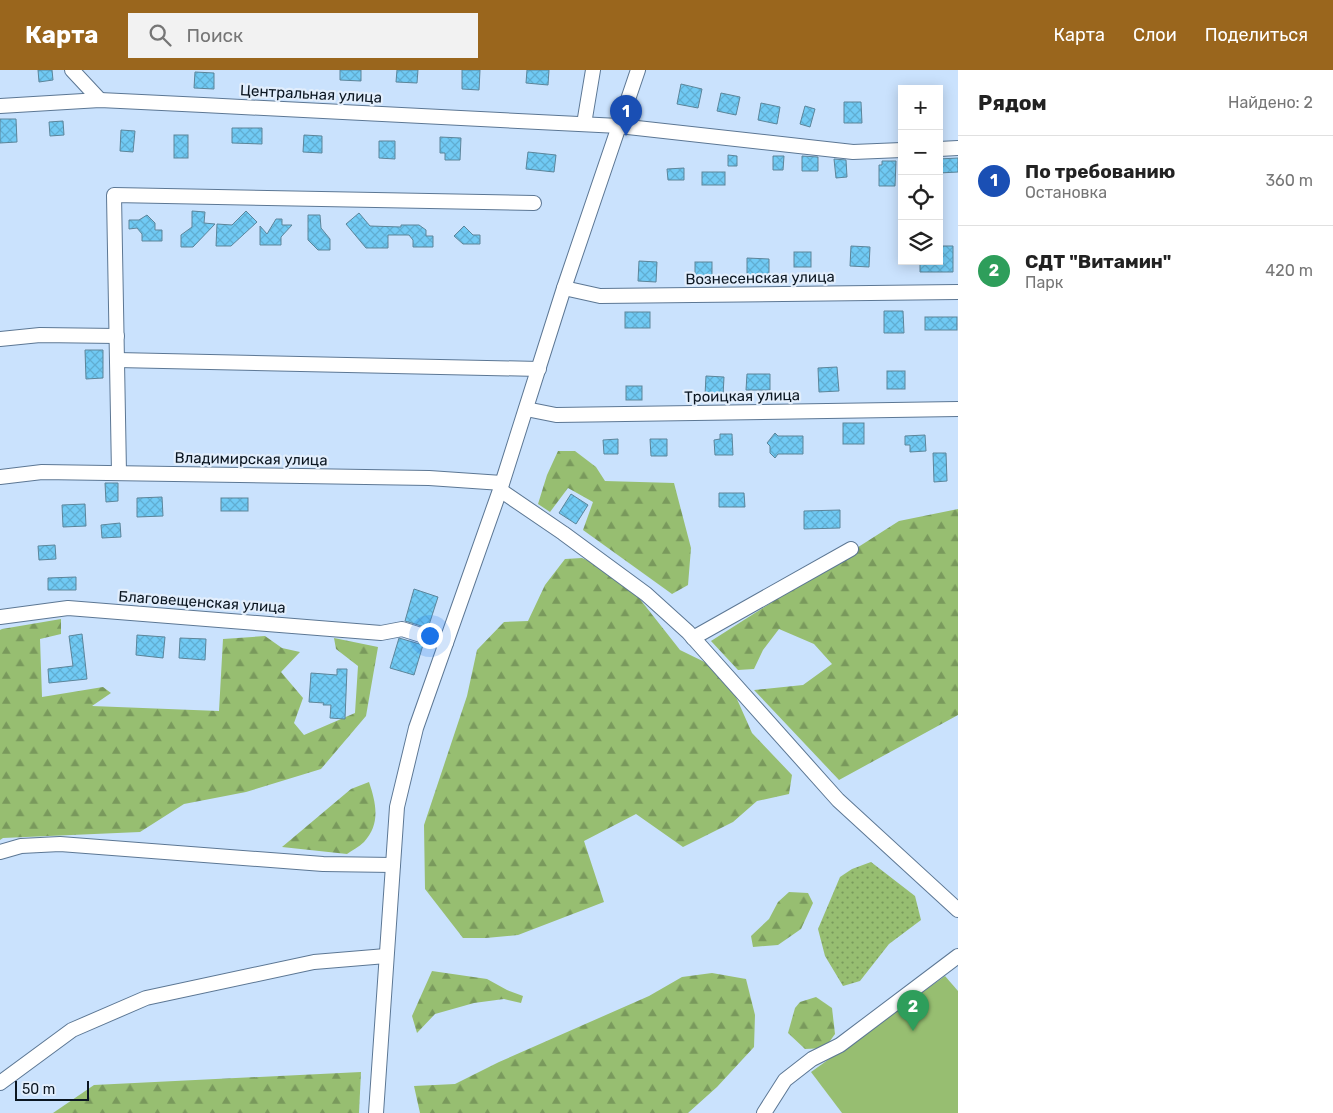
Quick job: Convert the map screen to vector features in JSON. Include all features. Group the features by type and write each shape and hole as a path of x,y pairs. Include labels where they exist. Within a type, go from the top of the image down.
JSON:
{"street":[{"path":"72,70 100,100"},
{"path":"584,124 593,70"},
{"path":"376,1113 397,807 416,728 501,487 564,288 638,70"},
{"name":"Центральная улица","path":"0,106 100,100 619,126 853,152 898,150"},
{"path":"943,149 958,148"},
{"path":"119,473 114,195 534,203"},
{"name":"Вознесенская улица","path":"564,288 600,296 958,292"},
{"path":"0,339 40,335 116,336"},
{"path":"117,360 539,369"},
{"name":"Троицкая улица","path":"526,409 556,414 958,409"},
{"name":"Владимирская улица","path":"0,476 42,472 429,478 501,487"},
{"path":"501,487 646,594 693,638 838,800 958,910"},
{"path":"693,638 851,549"},
{"name":"Благовещенская улица","path":"0,617 68,608 381,633 402,629 446,643"},
{"path":"0,852 21,846 60,844 323,864 393,865"},
{"path":"0,1083 72,1030 146,998 314,962 386,956"},
{"path":"764,1113 785,1080 812,1059 840,1045 958,956"}],"green space":[{"path":"558,451 575,451 596,467 605,481 674,483 691,548 688,585 672,594 583,530 593,502 568,488 550,512 538,504 547,475"},
{"path":"958,509 958,715 839,780 754,690 803,685 832,664 814,644 779,629 763,650 754,669 738,670 711,641 899,521"},
{"path":"582,558 603,567 617,570 680,650 725,672 752,733 792,775 789,794 757,801 733,822 683,847 636,814 584,841 604,902 518,935 463,938 425,889 424,825 467,696 477,650 504,622 528,621 545,585 565,559"},
{"path":"61,619 61,634 40,639 42,697 103,687 111,693 92,706 219,711 223,639 265,636 282,648 300,652 281,672 303,698 294,723 304,735 355,713 358,666 336,649 334,638 378,647 366,716 321,769 246,792 184,804 140,832 3,838 0,840 0,630"},
{"path":"369,782 374,798 375,821 369,835 360,845 347,854 282,847 351,789"},
{"path":"871,862 915,896 921,920 889,944 860,981 843,986 825,956 818,929 840,877 852,869"},
{"path":"789,892 808,893 813,903 801,929 778,945 753,947 751,936 769,919 778,902"},
{"path":"432,971 487,979 523,996 521,1003 504,999 474,1003 435,1014 417,1033 412,1016"},
{"path":"712,973 746,979 755,1015 754,1047 717,1087 688,1113 420,1113 414,1086 455,1084 499,1062 649,996 682,977"},
{"path":"945,976 958,991 958,1113 842,1113 811,1072"},
{"path":"816,997 832,1008 835,1034 825,1048 805,1049 788,1033 795,1008 800,1002"},
{"path":"361,1072 359,1113 53,1113 94,1085"}],"building":[{"path":"38,70 52,70 53,80 39,82"},
{"path":"340,70 361,70 361,81 340,80"},
{"path":"397,70 418,70 417,83 396,82"},
{"path":"462,70 480,70 479,90 462,89"},
{"path":"527,70 549,70 548,85 526,83"},
{"path":"195,72 214,73 214,89 194,88"},
{"path":"681,84 702,89 698,108 677,104"},
{"path":"721,93 740,97 736,115 717,111"},
{"path":"844,102 861,102 862,123 844,123"},
{"path":"761,103 780,107 777,124 758,120"},
{"path":"805,106 815,109 810,127 800,124"},
{"path":"0,119 16,119 17,142 0,143"},
{"path":"63,121 64,135 50,136 49,122"},
{"path":"232,128 262,128 262,144 232,143"},
{"path":"121,130 135,131 133,152 120,151"},
{"path":"174,135 188,135 188,158 174,158"},
{"path":"304,135 322,136 322,153 303,152"},
{"path":"440,137 461,138 460,160 445,160 445,153 440,153"},
{"path":"379,141 395,141 395,159 379,158"},
{"path":"528,152 556,155 554,172 526,169"},
{"path":"728,155 737,156 737,166 728,166"},
{"path":"773,156 784,156 783,170 773,170"},
{"path":"802,156 818,157 818,171 802,171"},
{"path":"958,158 958,172 943,173 943,159"},
{"path":"834,159 846,160 847,177 836,178"},
{"path":"882,161 896,161 895,186 879,186 879,165 882,165"},
{"path":"684,168 684,180 668,180 667,169"},
{"path":"702,172 725,172 725,185 702,185"},
{"path":"192,211 205,212 204,223 215,224 193,247 181,247 181,235 192,227"},
{"path":"246,211 257,222 231,246 216,246 217,224 232,225"},
{"path":"359,213 370,226 401,227 401,225 419,225 426,230 426,236 433,236 433,247 413,247 413,240 409,235 388,235 388,248 366,248 346,224"},
{"path":"147,215 155,223 155,230 162,230 162,241 142,241 142,234 137,228 129,229 129,220 139,220"},
{"path":"308,215 320,215 321,228 330,239 330,250 318,250 308,240"},
{"path":"276,219 282,219 282,225 292,225 281,237 281,245 260,245 260,226 267,234"},
{"path":"464,226 473,235 480,235 480,244 463,244 454,236"},
{"path":"851,246 870,247 869,267 850,266"},
{"path":"943,246 953,246 953,272 920,272 920,265 943,265"},
{"path":"794,252 811,252 811,267 794,267"},
{"path":"747,258 769,259 769,278 747,278"},
{"path":"639,261 657,262 656,282 638,281"},
{"path":"695,262 712,262 712,281 695,281"},
{"path":"884,311 903,311 904,333 884,333"},
{"path":"625,312 650,312 650,328 625,328"},
{"path":"925,317 957,317 957,330 925,330"},
{"path":"85,350 103,350 103,378 86,379"},
{"path":"837,367 839,391 819,392 818,368"},
{"path":"887,371 905,371 905,389 887,389"},
{"path":"747,374 770,374 770,390 746,390"},
{"path":"706,376 724,377 723,396 705,395"},
{"path":"626,386 642,386 642,400 626,400"},
{"path":"843,423 864,423 864,444 843,444"},
{"path":"775,433 778,436 803,436 803,454 778,454 775,458 770,453 770,446 767,443"},
{"path":"720,434 732,434 733,455 715,455 714,440 720,439"},
{"path":"925,435 926,451 910,452 910,445 905,445 905,436"},
{"path":"618,439 618,454 604,454 603,440"},
{"path":"650,439 667,439 667,456 651,456"},
{"path":"933,453 946,453 947,481 934,482"},
{"path":"105,483 118,483 118,501 106,502"},
{"path":"719,493 744,493 745,507 719,507"},
{"path":"571,494 588,505 576,524 559,513"},
{"path":"162,497 163,516 137,517 137,498"},
{"path":"221,498 248,498 248,511 221,511"},
{"path":"85,504 86,526 63,527 62,505"},
{"path":"840,510 840,528 804,529 804,511"},
{"path":"120,523 121,537 102,538 101,525"},
{"path":"55,545 56,559 39,560 38,546"},
{"path":"76,577 76,590 48,590 48,578"},
{"path":"414,589 438,597 428,628 405,621"},
{"path":"82,634 87,679 49,683 48,669 73,666 69,636"},
{"path":"137,635 165,637 163,658 136,655"},
{"path":"180,638 206,639 205,660 179,658"},
{"path":"399,638 423,645 414,675 390,668"},
{"path":"337,669 347,669 345,719 330,718 331,705 309,702 311,673 337,675"}],"place":[{"name":"По требованию","path":"626,136"},
{"name":"СДТ \"Витамин\"","path":"913,1031"}]}
